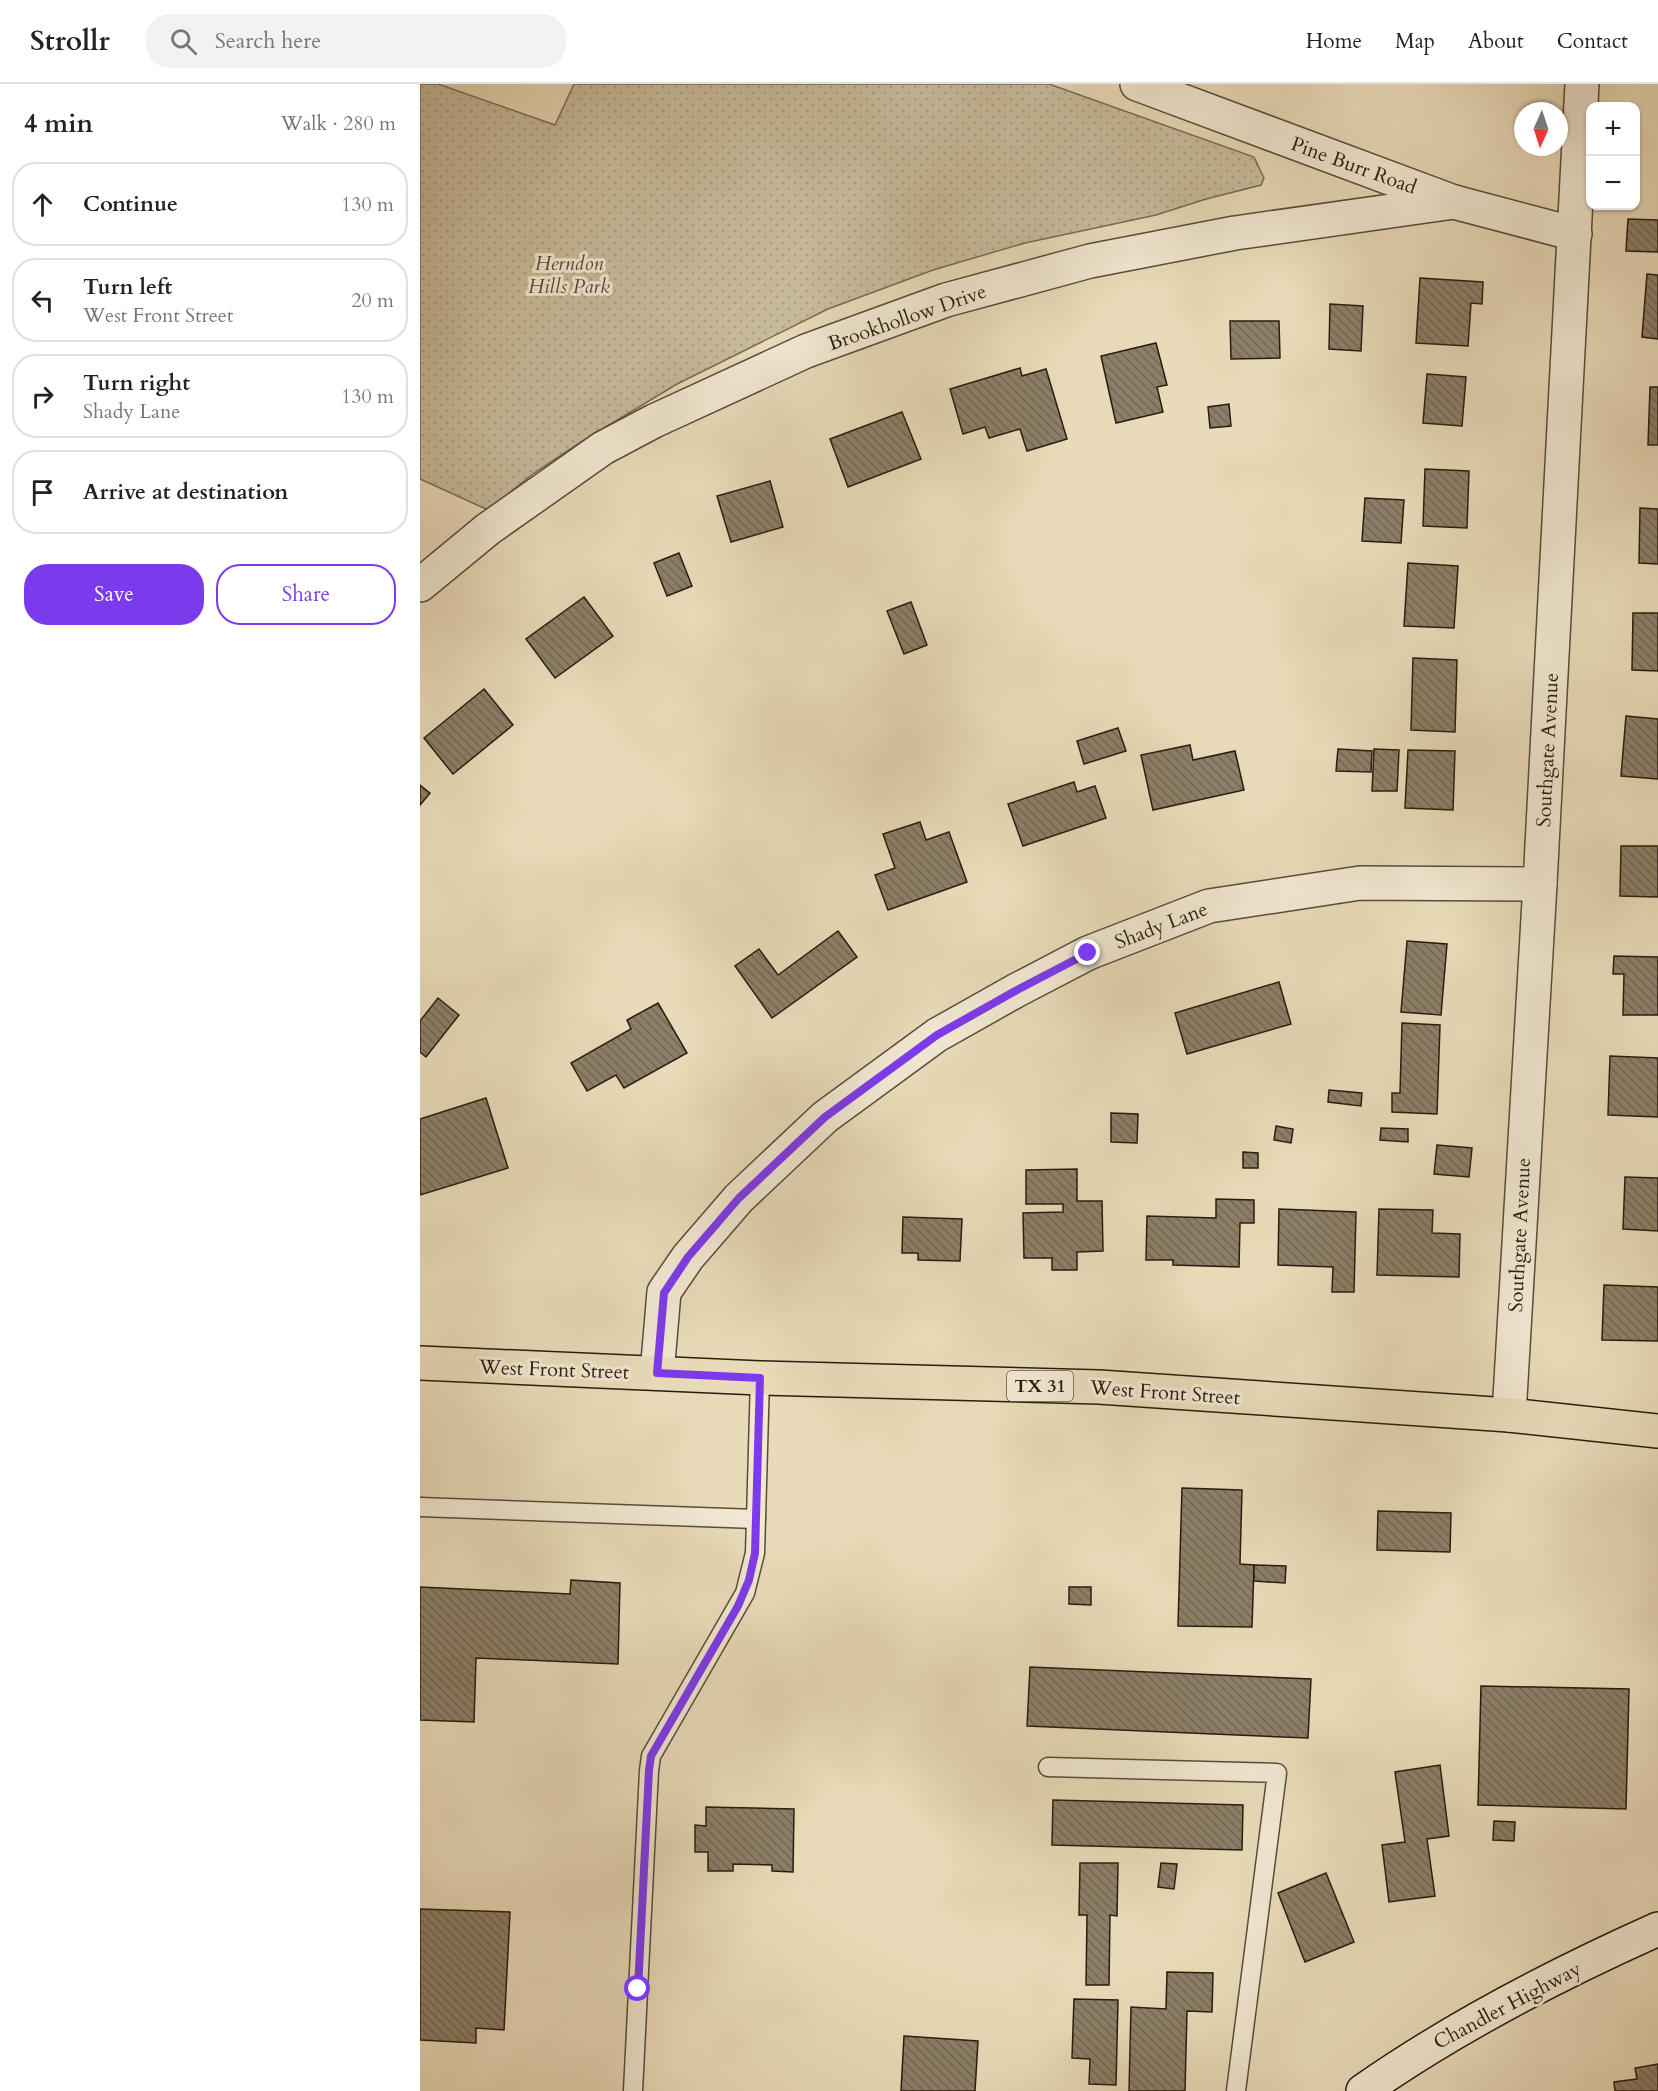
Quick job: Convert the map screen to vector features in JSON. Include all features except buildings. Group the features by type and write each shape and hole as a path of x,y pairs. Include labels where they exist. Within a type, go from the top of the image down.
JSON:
{"main road":[{"name":"West Front Street","path":"420,1363 760,1378 1099,1388 1509,1415 1658,1431"}],"street":[{"name":"Pine Burr Road","path":"1137,84 1454,202 1575,234"},
{"name":"Southgate Avenue","path":"1509,1415 1540,884 1582,84"},
{"name":"Brookhollow Drive","path":"420,585 488,529 603,448 654,421 806,351 946,300 1090,261 1235,233 1454,202"},
{"name":"Shady Lane","path":"657,1373 664,1293 688,1257 739,1198 825,1117 937,1035 1017,990 1088,953 1209,906 1360,883 1540,884"},
{"name":"Chandler Highway","path":"1363,2091 1432,2044 1479,2017 1562,1973 1658,1929"}],"lane":[{"path":"633,2091 651,1756 745,1593 755,1553 760,1378"},
{"path":"420,1507 756,1519"},
{"path":"1048,1767 1277,1773 1236,2091"}],"green space":[{"name":"Herndon Hills Park","path":"420,84 438,84 555,125 574,84 1049,84 1254,157 1264,178 1261,185 1156,215 1025,243 933,270 828,309 677,384 534,473 488,510 420,479"}],"route":[{"path":"638,1989 651,1756 745,1593 755,1553 760,1378 657,1373 664,1293 688,1257 739,1198 825,1117 937,1035 1088,953"}]}
